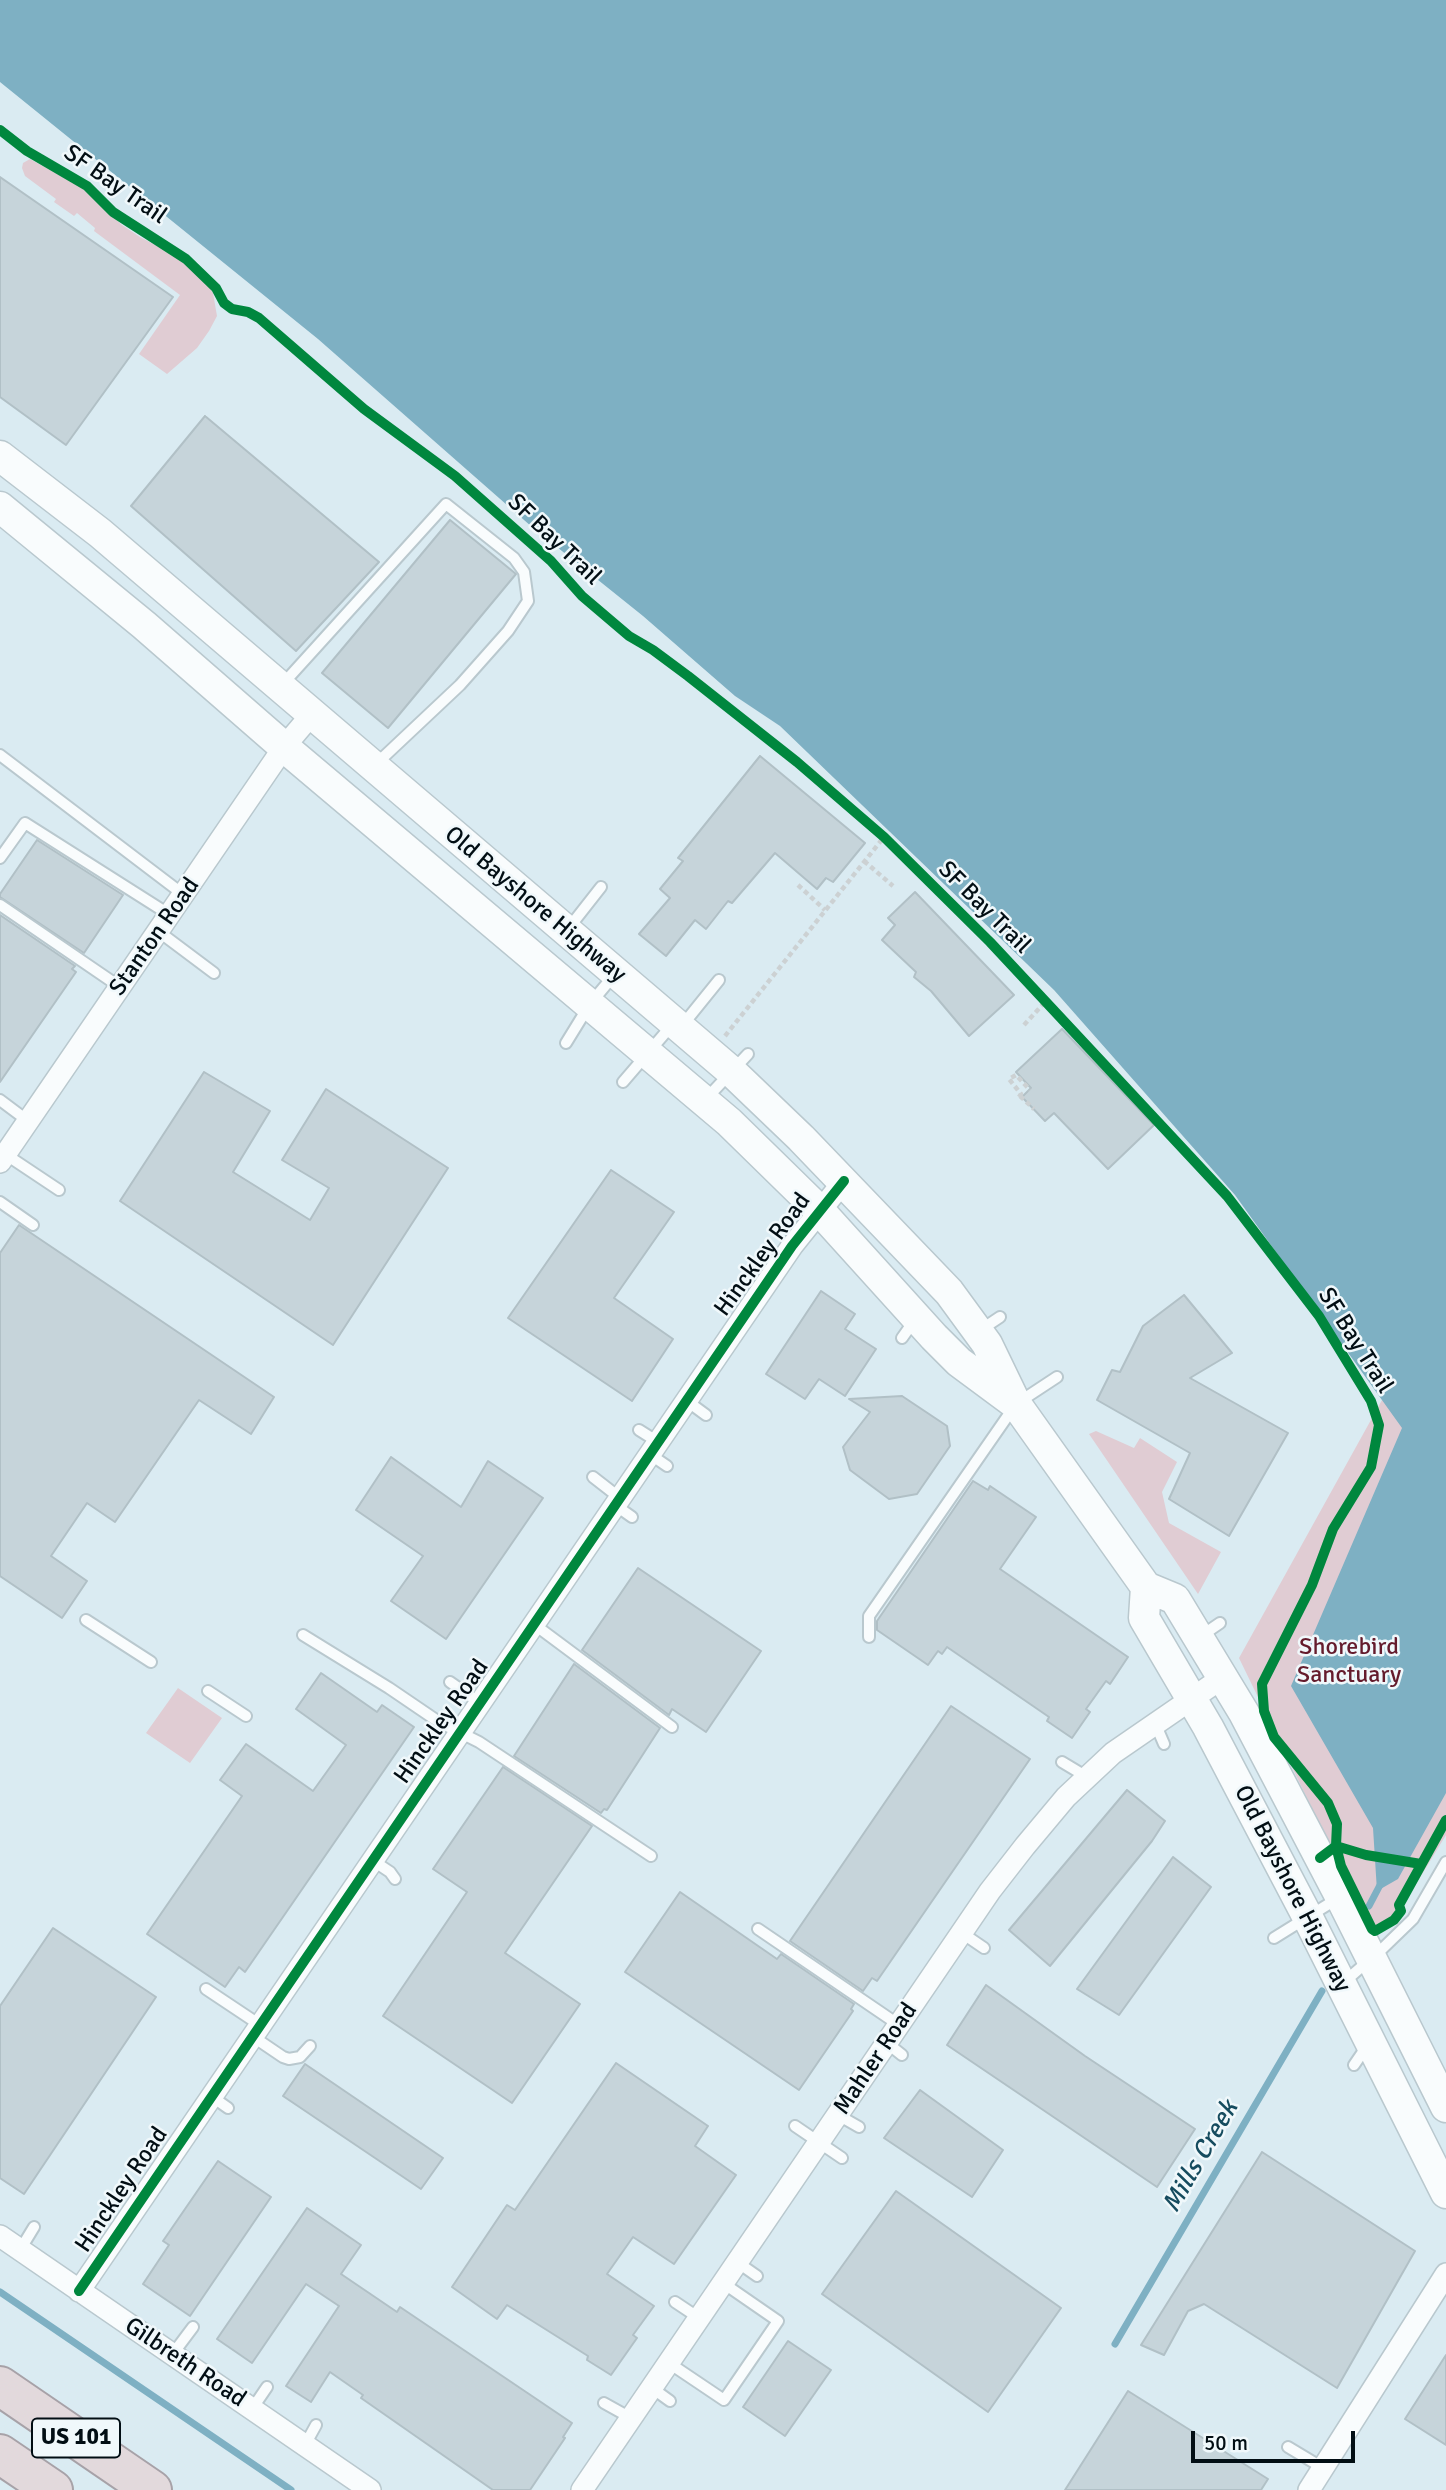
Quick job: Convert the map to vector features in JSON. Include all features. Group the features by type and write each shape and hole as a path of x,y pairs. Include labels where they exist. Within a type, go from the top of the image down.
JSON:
{"highway":[{"name":"US 101","path":"0,2386 152,2490"},
{"name":"US 101","path":"0,2454 53,2490"}],"main road":[{"name":"Old Bayshore Highway","path":"0,456 100,533 677,1025 730,1059 792,1120 844,1181 989,1324 987,1344 1016,1404 1146,1587 1175,1599 1209,1630 1222,1678 1241,1708 1340,1896 1446,2107"},
{"name":"Old Bayshore Highway","path":"0,508 144,625 284,747 704,1101 820,1211 909,1328 1016,1404"},
{"name":"Old Bayshore Highway","path":"1146,1587 1144,1618 1191,1699 1442,2175"}],"street":[{"name":"Stanton Road","path":"3,1158 284,747 312,714"},
{"name":"Hinckley Road","path":"79,2291 219,2102 256,2031 458,1733 623,1507 659,1454 687,1401 792,1245 844,1181"},
{"name":"Mahler Road","path":"582,2490 838,2115 894,2049 899,2025 1025,1846 1066,1797 1113,1753 1222,1678"},
{"name":"Gilbreth Road","path":"0,2236 370,2490"},
{"path":"1309,2490 1446,2274"}],"lane":[{"path":"280,687 446,504 514,558 524,572 528,601 508,631 460,685 373,766"},
{"path":"0,755 185,895"},
{"path":"0,858 25,823 164,923 214,973"},
{"path":"567,931 601,887"},
{"path":"0,905 120,987"},
{"path":"566,1043 590,1003 616,972"},
{"path":"623,1082 647,1052 677,1025 719,980"},
{"path":"704,1101 730,1059"},
{"path":"0,1100 29,1121"},
{"path":"3,1158 59,1190"},
{"path":"0,1202 33,1225"},
{"path":"869,1637 869,1616 1016,1404 1057,1377"},
{"path":"687,1401 706,1415"},
{"path":"639,1430 659,1454"},
{"path":"593,1477 623,1507"},
{"path":"86,1620 150,1662"},
{"path":"535,1625 673,1727"},
{"path":"303,1635 458,1733 479,1742 651,1856"},
{"path":"450,1682 480,1703"},
{"path":"208,1691 246,1716"},
{"path":"1155,1723 1164,1745"},
{"path":"1062,1762 1087,1777"},
{"path":"372,1860 390,1872 395,1879"},
{"path":"1341,1985 1413,1919 1446,1862"},
{"path":"1274,1938 1340,1896"},
{"path":"758,1928 899,2025"},
{"path":"962,1933 984,1948"},
{"path":"206,1989 283,2057 300,2057 310,2046"},
{"path":"1354,2065 1370,2040"},
{"path":"838,2115 859,2127"},
{"path":"795,2126 842,2158"},
{"path":"20,2250 34,2227"},
{"path":"737,2262 757,2276"},
{"path":"669,2362 724,2400 778,2321 723,2283"},
{"path":"675,2302 699,2319"},
{"path":"172,2355 193,2327"},
{"path":"252,2409 267,2387"},
{"path":"652,2388 670,2401"},
{"path":"604,2403 631,2418"},
{"path":"304,2445 316,2425"},
{"path":"1289,2447 1323,2468"}],"path":[{"path":"874,829 894,847"},
{"path":"730,1059 825,910 884,837"},
{"path":"864,861 893,886"},
{"path":"798,885 825,910"},
{"path":"1036,991 1055,1011"},
{"path":"1024,1025 1045,1001"},
{"path":"1030,1090 1016,1075 1009,1080 1021,1094 1019,1096 1034,1108"}],"green space":[{"path":"30,159 81,187 122,225 174,255 206,282 213,293 217,316 197,348 167,374 139,354 180,295 94,231 95,228 77,213 74,216 54,202 56,199 25,176 23,163"},
{"name":"Shorebird Sanctuary","path":"1382,1400 1446,1432 1446,1835 1394,1920 1385,1928 1370,1928 1239,1658"},
{"path":"1096,1431 1134,1448 1140,1438 1177,1462 1162,1492 1169,1523 1221,1552 1198,1594 1089,1434"},
{"path":"178,1688 222,1718 190,1763 146,1733"}],"water":[{"path":"0,0 1446,0 1446,1793 1398,1879 1377,1891 1373,1828 1291,1686 1402,1428 1235,1195 1054,990 780,726 735,696 643,616 532,527 318,339 0,82"}],"building":[{"path":"0,177 173,297 66,445 0,397"},
{"path":"205,416 379,562 296,651 131,506"},
{"path":"450,520 516,574 388,728 322,673"},
{"path":"760,756 865,843 833,882 826,878 817,889 775,853 732,903 728,901 706,929 695,920 666,956 639,934 670,898 660,889 683,861 678,858"},
{"path":"37,840 123,895 84,953 0,897"},
{"path":"915,892 1014,995 969,1036 931,991 914,977 916,972 882,940 895,925 888,918"},
{"path":"0,915 75,966 72,969 76,972 0,1082"},
{"path":"1062,1029 1154,1125 1108,1169 1054,1113 1045,1121 1022,1097 1031,1088 1016,1072"},
{"path":"204,1072 270,1111 233,1172 310,1220 329,1188 282,1160 326,1089 448,1168 333,1345 120,1201"},
{"path":"611,1170 674,1212 614,1298 673,1339 632,1401 508,1318"},
{"path":"19,1225 274,1397 251,1434 199,1400 115,1522 87,1503 51,1556 87,1581 62,1618 0,1576 0,1253"},
{"path":"821,1291 855,1314 845,1329 876,1349 845,1396 819,1379 805,1399 766,1374"},
{"path":"1184,1295 1232,1353 1190,1378 1288,1433 1229,1536 1169,1499 1190,1453 1097,1400 1112,1370 1120,1372 1143,1326"},
{"path":"902,1396 947,1426 950,1446 917,1494 889,1499 850,1470 843,1447 870,1412 849,1399"},
{"path":"391,1457 461,1507 488,1461 543,1498 446,1639 391,1601 423,1556 356,1510"},
{"path":"973,1481 988,1490 990,1486 1036,1517 1000,1569 1128,1657 1110,1684 1106,1681 1086,1709 1090,1712 1072,1738 1047,1721 1049,1717 947,1647 942,1654 938,1651 928,1665 877,1630 877,1621"},
{"path":"638,1568 761,1651 706,1732 672,1709 669,1715 582,1650"},
{"path":"574,1664 660,1728 607,1810 604,1809 601,1813 514,1756"},
{"path":"321,1673 377,1712 382,1705 414,1727 245,1972 239,1967 225,1987 147,1934 242,1796 220,1780 246,1744 313,1791 346,1745 296,1709"},
{"path":"951,1706 1030,1759 877,1981 872,1978 863,1991 790,1941"},
{"path":"503,1767 592,1826 505,1953 580,2004 512,2103 383,2016 467,1892 433,1869"},
{"path":"1127,1790 1165,1821 1152,1841 1050,1966 1009,1930"},
{"path":"1173,1857 1211,1887 1119,2015 1077,1989"},
{"path":"680,1892 777,1959 781,1954 854,2004 851,2009 853,2011 799,2090 625,1972"},
{"path":"53,1928 156,1997 24,2194 0,2178 0,2006"},
{"path":"986,1985 1085,2056 1195,2129 1157,2187 947,2045"},
{"path":"616,2063 708,2126 695,2146 736,2175 674,2264 633,2237 607,2274 654,2306 633,2335 637,2338 611,2375 587,2360 588,2356 507,2305 497,2319 452,2287 507,2205 515,2210"},
{"path":"305,2064 443,2158 421,2189 283,2096"},
{"path":"920,2090 1003,2150 972,2197 884,2138"},
{"path":"1262,2152 1415,2251 1337,2388 1204,2304 1188,2311 1164,2355 1141,2345"},
{"path":"218,2161 271,2197 190,2316 143,2284 169,2245 163,2241"},
{"path":"896,2191 1061,2308 988,2412 822,2294"},
{"path":"307,2208 361,2245 341,2274 397,2312 400,2307 572,2423 530,2490 493,2490 361,2398 363,2395 330,2372 311,2402 286,2386 339,2306 306,2284 252,2363 217,2339"},
{"path":"788,2341 831,2370 785,2436 743,2407"},
{"path":"1446,2355 1446,2445 1405,2419"},
{"path":"1128,2391 1268,2479 1261,2490 1065,2490"}],"waterway":[{"name":"Mills Creek","path":"1369,1906 1380,1885"},
{"name":"Mills Creek","path":"1115,2344 1322,1991"},
{"path":"0,2292 291,2490"}],"cycle path":[{"name":"SF Bay Trail","path":"0,130 27,151 87,186 113,212 186,259 216,288 224,303 232,309 248,312 259,318 364,409 455,476 551,561 582,596 629,636 688,676 797,762 884,837 990,942 1227,1196 1319,1316 1371,1401 1379,1425 1371,1467 1333,1529 1312,1585 1262,1684 1264,1711 1274,1737 1328,1803 1337,1824 1336,1846 1366,1855 1421,1864"},
{"path":"79,2291 792,1246 844,1181"},
{"path":"1320,1858 1336,1846 1341,1866 1375,1931 1394,1920 1401,1911 1399,1905 1446,1820"}]}
